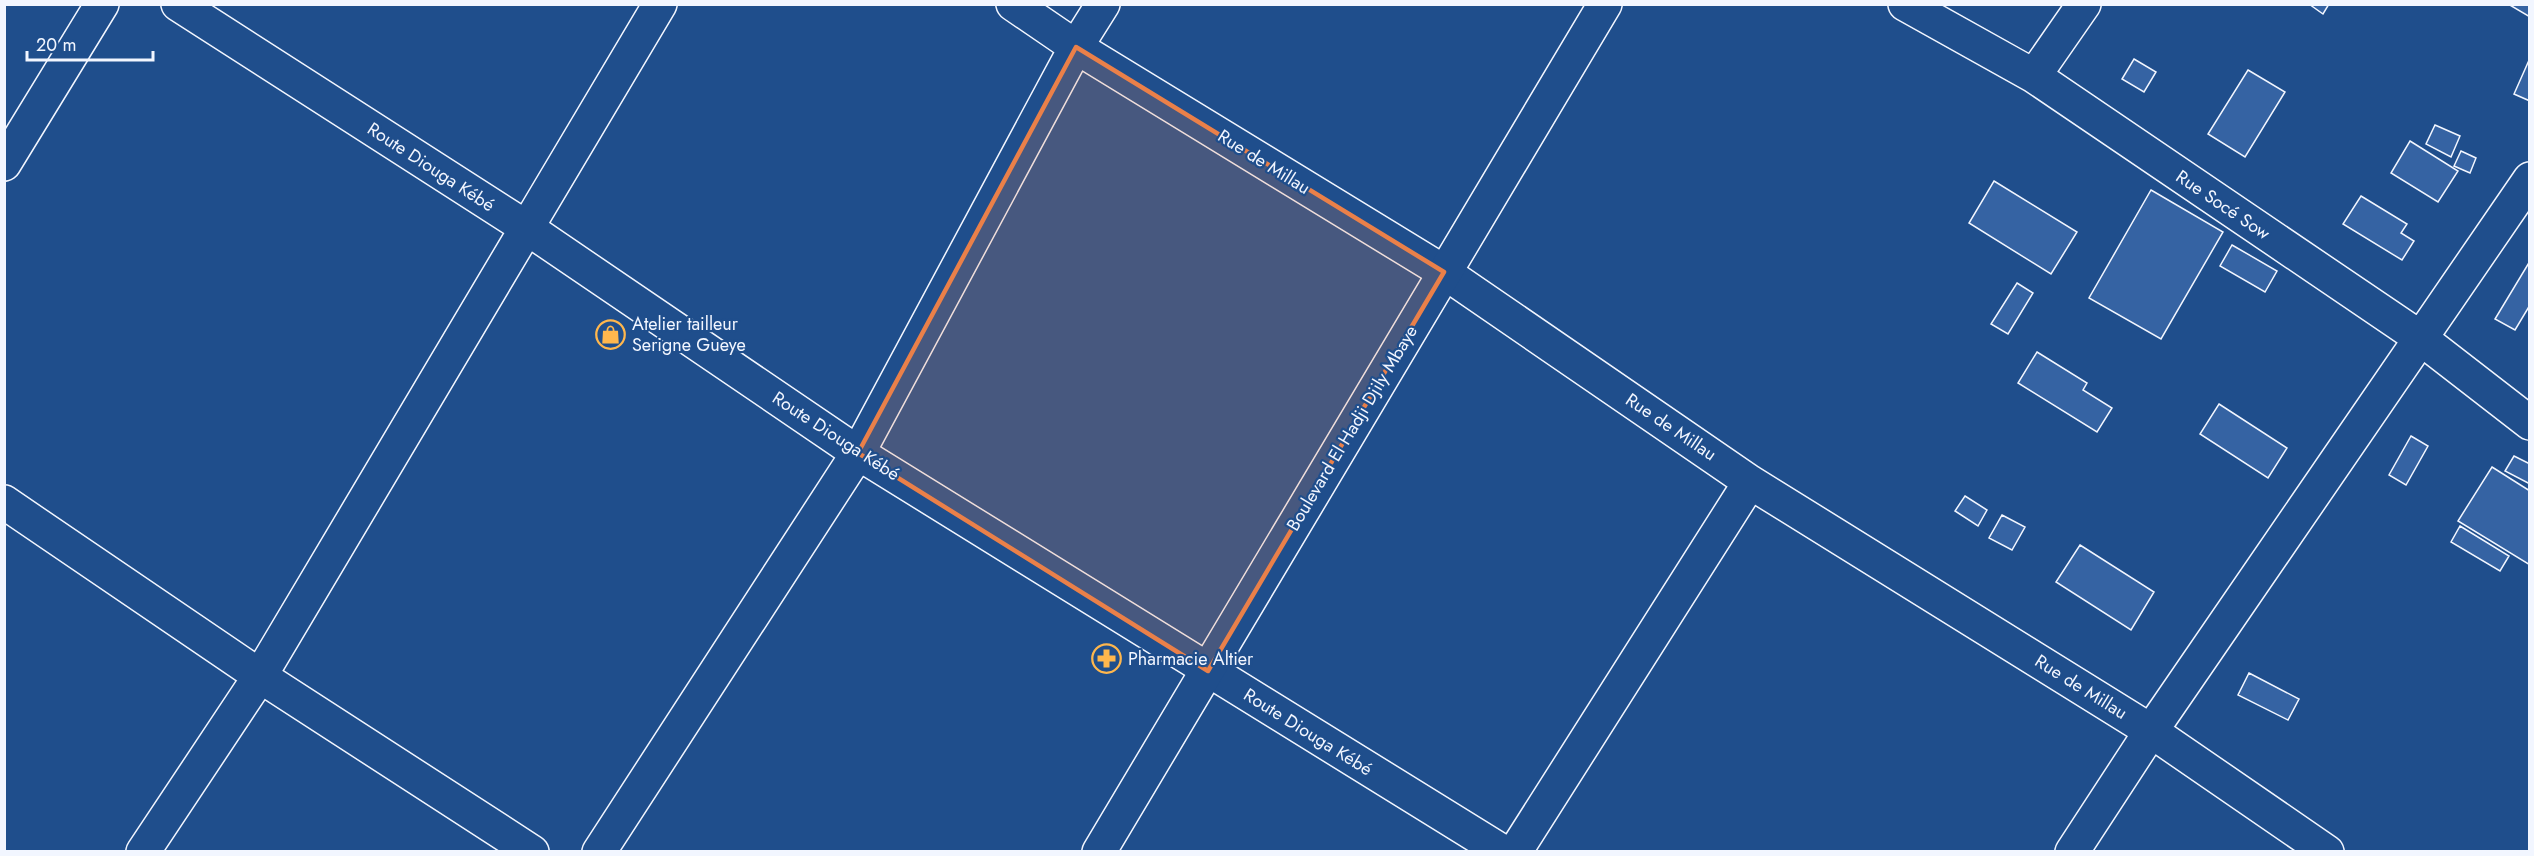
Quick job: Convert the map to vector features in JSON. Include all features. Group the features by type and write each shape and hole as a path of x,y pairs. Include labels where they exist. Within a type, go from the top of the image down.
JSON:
{"street":[{"path":"4,164 102,4"},
{"name":"Route Diouga Kébé","path":"178,4 527,228 858,453 1503,852"},
{"path":"143,852 260,676 660,4"},
{"name":"Rue de Millau","path":"1013,4 1076,47 1444,273 1750,482 2151,730 2328,852"},
{"path":"599,852 858,453 1076,47 1103,4"},
{"name":"Boulevard El Hadji Djily Mbaye","path":"1099,852 1605,4"},
{"name":"Rue Socé Sow","path":"1905,4 2034,76 2419,337 2529,423"},
{"path":"2034,76 2084,4"},
{"path":"2072,852 2151,730 2529,178"},
{"path":"1515,852 1750,482"},
{"path":"4,502 260,676 532,852"}],"highlighted area":[{"path":"1076,47 1444,272 1208,671 858,453"}],"building":[{"path":"2309,4 2329,4 2323,14"},
{"path":"2508,4 2530,4 2530,17"},
{"path":"2530,58 2530,101 2514,94"},
{"path":"2134,59 2156,72 2144,92 2122,79"},
{"path":"2248,70 2285,92 2245,157 2208,134"},
{"path":"2435,125 2460,136 2451,157 2426,144"},
{"path":"2410,141 2458,171 2438,202 2391,173"},
{"path":"2461,151 2476,158 2470,173 2454,166"},
{"path":"1994,181 2077,232 2051,274 1969,223"},
{"path":"2151,190 2223,232 2161,339 2089,298"},
{"path":"2361,196 2407,224 2401,233 2414,241 2402,260 2343,224"},
{"path":"2232,245 2277,271 2265,292 2220,266"},
{"path":"2530,261 2530,305 2515,330 2495,319"},
{"path":"2017,283 2033,293 2008,334 1991,324"},
{"path":"2037,352 2087,383 2083,390 2112,408 2097,432 2018,383"},
{"path":"2219,404 2287,448 2268,478 2200,434"},
{"path":"2411,436 2428,446 2406,485 2389,475"},
{"path":"2514,456 2530,464 2530,484 2505,471"},
{"path":"2492,467 2530,491 2530,565 2458,521"},
{"path":"1965,496 1987,510 1978,526 1955,511"},
{"path":"2002,515 2025,527 2012,550 1989,538"},
{"path":"2460,526 2509,556 2500,571 2451,542"},
{"path":"2080,545 2154,592 2131,630 2056,582"},
{"path":"2249,673 2299,699 2288,720 2238,695"}],"place":[{"name":"Atelier tailleur Serigne Gueye","path":"611,334"},
{"name":"Pharmacie Altier","path":"1107,659"}]}
